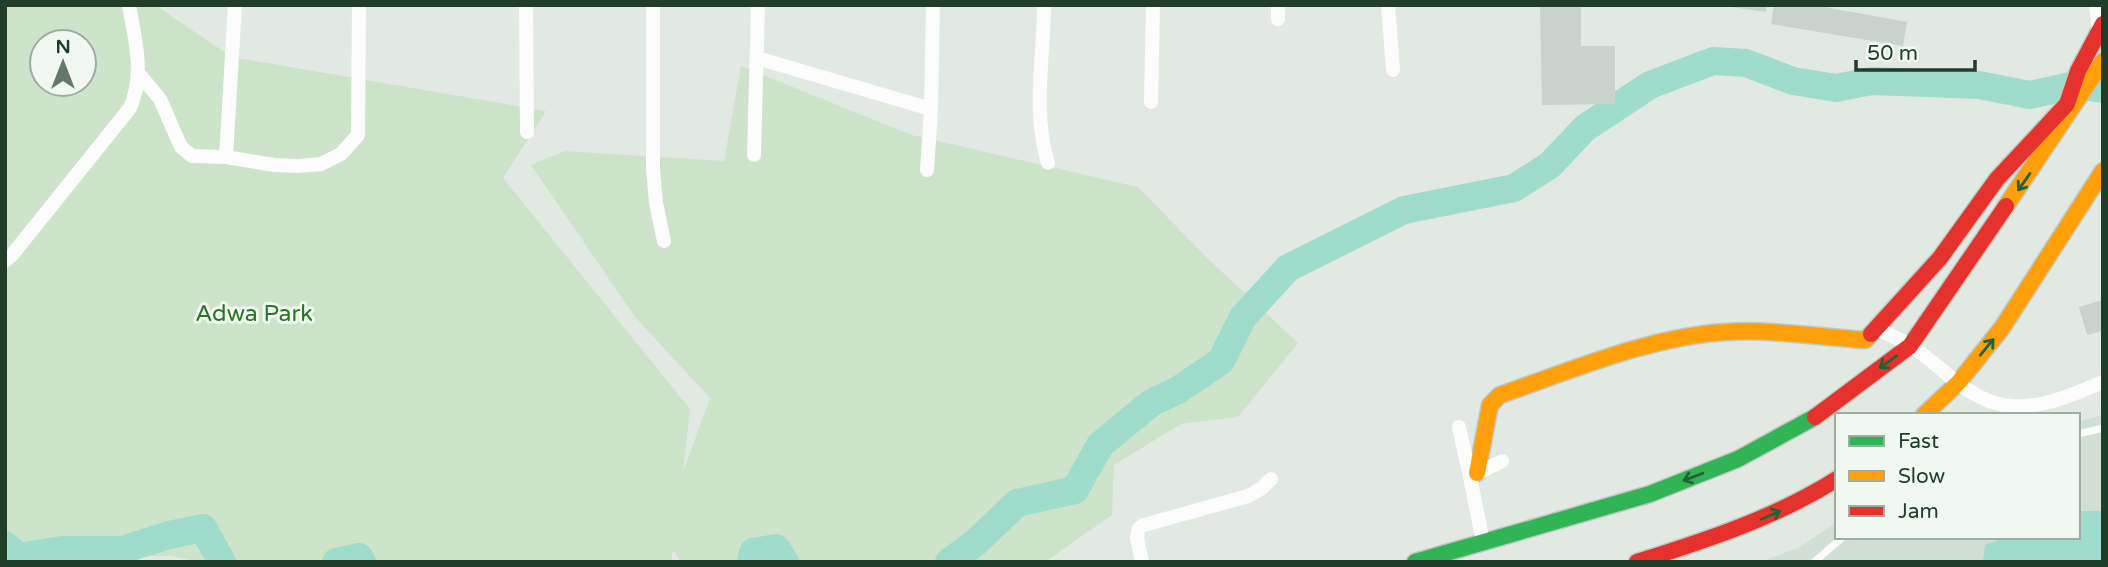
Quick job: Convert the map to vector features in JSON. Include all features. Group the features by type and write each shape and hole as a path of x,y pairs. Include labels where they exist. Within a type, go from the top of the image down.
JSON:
{"main road":[{"path":"1474,475 1490,405 1500,395 1637,349 1725,332 1865,340 1940,258 1997,179 2067,104 2078,71 2101,27"},
{"path":"1415,562 1650,494 1738,459 1812,419 1910,346 2103,61"},
{"path":"1926,413 1958,383 2002,328 2103,171"},
{"path":"1637,562 1770,516 1835,480"}],"street":[{"path":"5,261 130,108 139,74 129,5"},
{"path":"226,157 235,5"},
{"path":"139,74 160,99 181,147 192,156 226,157 274,165 321,164 341,154 358,135 359,5"},
{"path":"527,5 527,132"},
{"path":"653,5 653,169 656,204 664,241"},
{"path":"754,155 758,5"},
{"path":"927,170 933,5"},
{"path":"1044,5 1040,86 1042,144 1048,163"},
{"path":"1152,102 1153,5"},
{"path":"1388,5 1392,70"},
{"path":"2096,5 2101,27"},
{"path":"757,58 931,109"},
{"path":"1876,328 1910,346 1958,383 1990,402 2018,406 2049,402 2103,382"},
{"path":"1460,427 1474,475 1483,542"},
{"path":"1474,475 1503,461"},
{"path":"1142,562 1137,533 1144,525 1248,496 1271,479"}],"lane":[{"path":"2080,434 2103,428"},
{"path":"1814,562 1841,539"}],"shaded area":[{"path":"2103,415 2103,562 1760,562 1798,548 1835,523 1835,539 2080,539 2080,421"},
{"path":"2080,511 2103,511 2103,562 1983,562 1985,545 2001,539 2080,539"}],"green space":[{"name":"Adwa Park","path":"5,5 155,5 232,57 546,111 503,178 690,409 683,472 710,398 635,317 531,165 565,151 724,161 741,66 912,135 1138,187 1206,257 1298,343 1238,417 1181,424 1114,465 1112,515 1045,562 681,562 673,550 671,562 201,562 171,556 5,556"}],"building":[{"path":"1540,5 1581,5 1581,46 1615,46 1615,104 1542,105"},
{"path":"1732,5 1767,5 1766,12"},
{"path":"1774,5 1813,5 1907,22 1903,46 1771,24"},
{"path":"2103,300 2103,331 2087,335 2079,307"}],"waterway":[{"path":"949,562 975,543 1017,503 1075,490 1100,445 1151,403 1178,390 1221,361 1243,317 1288,268 1404,210 1514,188 1550,165 1585,128 1650,85 1713,61 1746,63 1793,81 1836,88 1872,81 1979,85 2030,95 2075,85 2103,89"},
{"path":"5,545 19,557 62,550 122,550 169,535 203,528 222,562"},
{"path":"751,562 753,552 776,548 785,562"},
{"path":"336,562 359,557 362,562"}],"traffic: fast":[{"path":"1415,562 1650,494 1738,459 1815,417"}],"traffic: slow":[{"path":"2006,206 2103,61"},
{"path":"1926,413 1958,383 2002,328 2103,171"},
{"path":"1477,473 1490,405 1500,395 1583,365 1668,340 1697,335 1761,332 1865,340 1871,334"}],"traffic: jam":[{"path":"1871,334 1940,258 1997,179 2067,104 2078,71 2103,24"},
{"path":"1815,417 1910,346 2006,206"},
{"path":"1637,562 1765,517 1835,480"}]}
